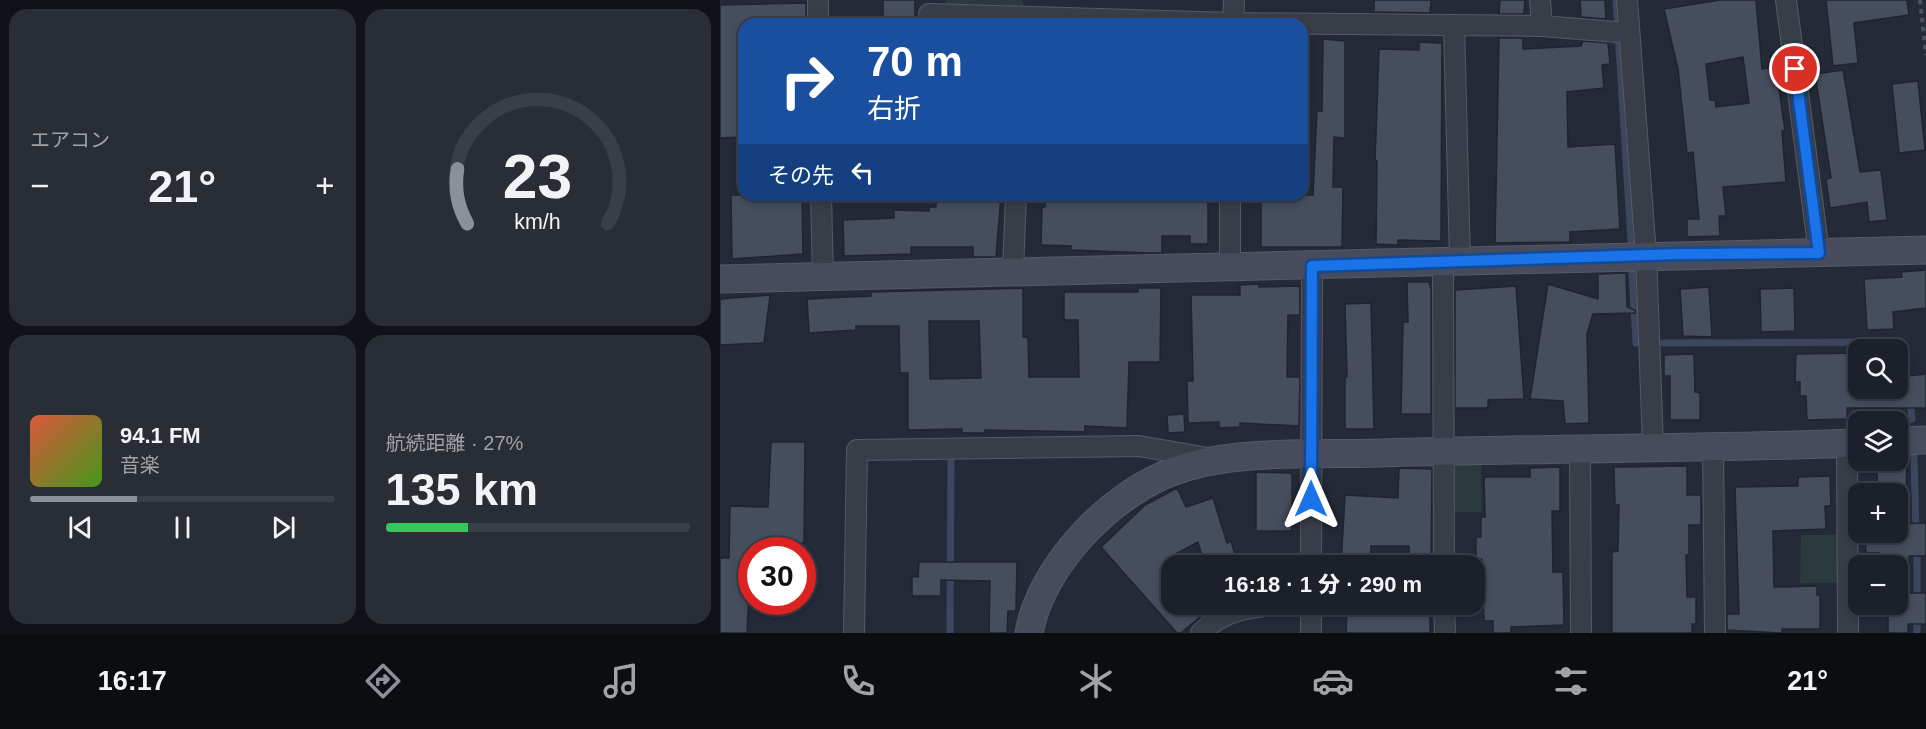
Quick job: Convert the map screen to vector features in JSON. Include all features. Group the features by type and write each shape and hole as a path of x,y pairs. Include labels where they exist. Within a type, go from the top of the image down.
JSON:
{"street":[{"path":"818,0 818,18"},
{"path":"1233,18 1234,0"},
{"path":"1540,0 1542,26"},
{"path":"1627,0 1646,255 1653,446"},
{"path":"1786,0 1819,253"},
{"path":"929,13 1067,18"},
{"path":"1308,24 1542,26 1629,33"},
{"path":"1444,555 1443,451 1452,260 1454,25"},
{"path":"821,201 823,277"},
{"path":"1013,272 1016,201"},
{"path":"1230,201 1230,266"},
{"path":"720,279 1926,250"},
{"path":"1311,555 1312,266"},
{"path":"1908,441 1926,440"},
{"path":"854,633 857,450 1139,446 1214,459 1443,451 1848,443"},
{"path":"1713,446 1715,633"},
{"path":"1580,450 1581,633"},
{"path":"1029,633 1037,601 1047,582 1098,520 1124,498 1175,471 1214,459"},
{"path":"1848,633 1852,471"},
{"path":"1201,633 1212,621 1227,615"},
{"path":"1311,615 1311,633"},
{"path":"1444,615 1445,633"}],"path":[{"path":"1920,0 1926,55"}],"shaded area":[{"path":"946,0 1023,0 1024,13 946,11"},
{"path":"1481,462 1482,512 1454,512 1453,470 1458,463"},
{"path":"1801,535 1837,535 1837,583 1800,583"}],"building":[{"path":"883,0 915,0 915,18 883,18"},
{"path":"1374,0 1431,0 1430,13 1374,12"},
{"path":"1500,0 1525,0 1524,14 1499,14"},
{"path":"1580,0 1605,0 1606,19 1581,17"},
{"path":"1720,0 1756,0 1762,69 1776,67 1785,131 1782,131 1786,182 1723,187 1726,216 1719,216 1720,236 1687,237 1687,219 1699,219 1693,152 1687,153 1678,69 1664,9","holes":["1743,57 1749,103 1716,107 1715,100 1710,100 1706,64"]},
{"path":"1826,0 1907,0 1909,15 1854,23 1858,63 1833,66"},
{"path":"806,3 806,18 738,18 738,137 720,138 720,5"},
{"path":"1499,38 1523,38 1523,49 1581,46 1583,41 1608,43 1610,64 1602,65 1604,88 1567,92 1568,147 1615,144 1620,229 1570,232 1570,242 1495,243"},
{"path":"1323,39 1345,41 1345,138 1334,137 1333,187 1343,187 1342,247 1261,247 1261,201 1308,201 1308,195 1313,195 1317,111 1322,111"},
{"path":"1419,42 1442,43 1441,241 1398,240 1398,245 1376,244 1377,161 1375,161 1379,49 1419,50"},
{"path":"1843,70 1860,172 1881,170 1887,220 1869,222 1867,202 1830,208 1826,179 1831,178 1815,74"},
{"path":"1918,81 1925,150 1899,153 1892,84"},
{"path":"731,195 738,195 738,201 802,201 803,254 732,259"},
{"path":"936,201 1001,201 996,257 973,257 973,247 911,247 911,254 844,256 843,220 894,218 894,210 929,211 929,207 936,207"},
{"path":"1046,201 1208,201 1208,244 1190,244 1190,236 1162,236 1162,253 1071,250 1071,246 1041,245 1042,207 1045,207"},
{"path":"1926,270 1926,308 1893,312 1894,329 1867,330 1864,279 1902,277 1901,272"},
{"path":"1626,273 1627,307 1635,310 1635,313 1593,314 1587,334 1589,423 1565,424 1563,401 1530,399 1548,284 1598,299 1598,274"},
{"path":"1407,282 1429,282 1431,290 1431,414 1401,414 1403,322 1408,322"},
{"path":"1259,284 1259,287 1300,286 1300,315 1288,315 1287,377 1300,377 1299,426 1240,423 1240,427 1219,428 1219,422 1188,423 1187,381 1193,381 1191,295 1240,295 1240,285"},
{"path":"1516,286 1524,399 1488,400 1488,408 1455,408 1455,290"},
{"path":"1709,287 1712,337 1683,336 1680,289"},
{"path":"1023,288 1023,337 1028,337 1029,377 1079,377 1078,320 1064,320 1064,292 1138,292 1138,288 1161,288 1160,362 1129,362 1127,428 1085,426 1085,432 985,430 985,433 962,433 962,429 908,430 908,373 900,373 899,326 856,326 856,330 809,333 807,299 871,296 871,292","holes":["929,321 979,321 981,378 930,379"]},
{"path":"1794,288 1795,331 1761,332 1760,289"},
{"path":"770,295 764,343 720,345 720,299"},
{"path":"1371,303 1374,429 1345,429 1345,377 1347,377 1345,304"},
{"path":"1848,353 1848,399 1908,399 1908,376 1926,374 1926,408 1847,408 1847,419 1807,420 1806,396 1800,396 1800,382 1795,382 1796,354"},
{"path":"1694,354 1695,392 1700,393 1700,420 1670,420 1670,376 1664,376 1664,355"},
{"path":"1184,414 1185,432 1168,433 1167,415"},
{"path":"771,442 805,442 804,537 738,537 738,615 748,615 747,633 720,633 720,558 729,558 730,506 768,507"},
{"path":"1687,466 1687,495 1701,495 1701,525 1689,525 1689,555 1686,555 1687,597 1696,597 1696,624 1692,624 1692,633 1612,633 1612,552 1618,551 1619,505 1615,505 1614,467"},
{"path":"1560,467 1560,511 1552,511 1553,572 1563,572 1564,625 1511,627 1511,633 1493,633 1493,621 1484,621 1485,555 1476,555 1476,537 1481,537 1481,517 1485,517 1484,477 1530,477 1530,468"},
{"path":"1399,468 1432,469 1431,555 1409,555 1409,546 1371,546 1371,555 1342,555 1345,495 1398,498"},
{"path":"1877,471 1907,471 1906,483 1877,483"},
{"path":"1256,472 1292,473 1292,531 1256,531"},
{"path":"1830,476 1831,506 1825,506 1826,529 1773,531 1774,587 1817,586 1817,595 1820,595 1820,629 1782,629 1782,633 1727,630 1727,614 1739,614 1735,487 1798,486 1798,477"},
{"path":"1177,488 1186,507 1213,498 1227,543 1231,541 1235,555 1202,555 1198,542 1175,555 1161,555 1161,615 1101,547 1145,505"},
{"path":"1926,523 1926,556 1909,556 1908,566 1908,555 1866,553 1866,543 1908,543 1908,524"},
{"path":"919,562 1017,562 1016,611 1008,611 1007,633 989,633 990,581 941,580 941,596 912,596 912,576 918,577"},
{"path":"1908,593 1926,593 1926,624 1908,624 1908,633 1888,633 1888,615 1908,615"},
{"path":"1161,615 1202,615 1181,633 1177,633"},
{"path":"1347,615 1430,615 1430,633 1346,633"}],"waterway":[{"path":"1616,0 1631,241"},
{"path":"1632,271 1636,343"},
{"path":"1663,343 1848,342"},
{"path":"1910,401 1912,419"},
{"path":"950,633 951,457"},
{"path":"1914,457 1916,531"},
{"path":"1917,549 1917,600"},
{"path":"1917,615 1917,633"}],"route":[{"path":"1311,499 1312,266 1679,254 1819,253 1795,69"}]}
